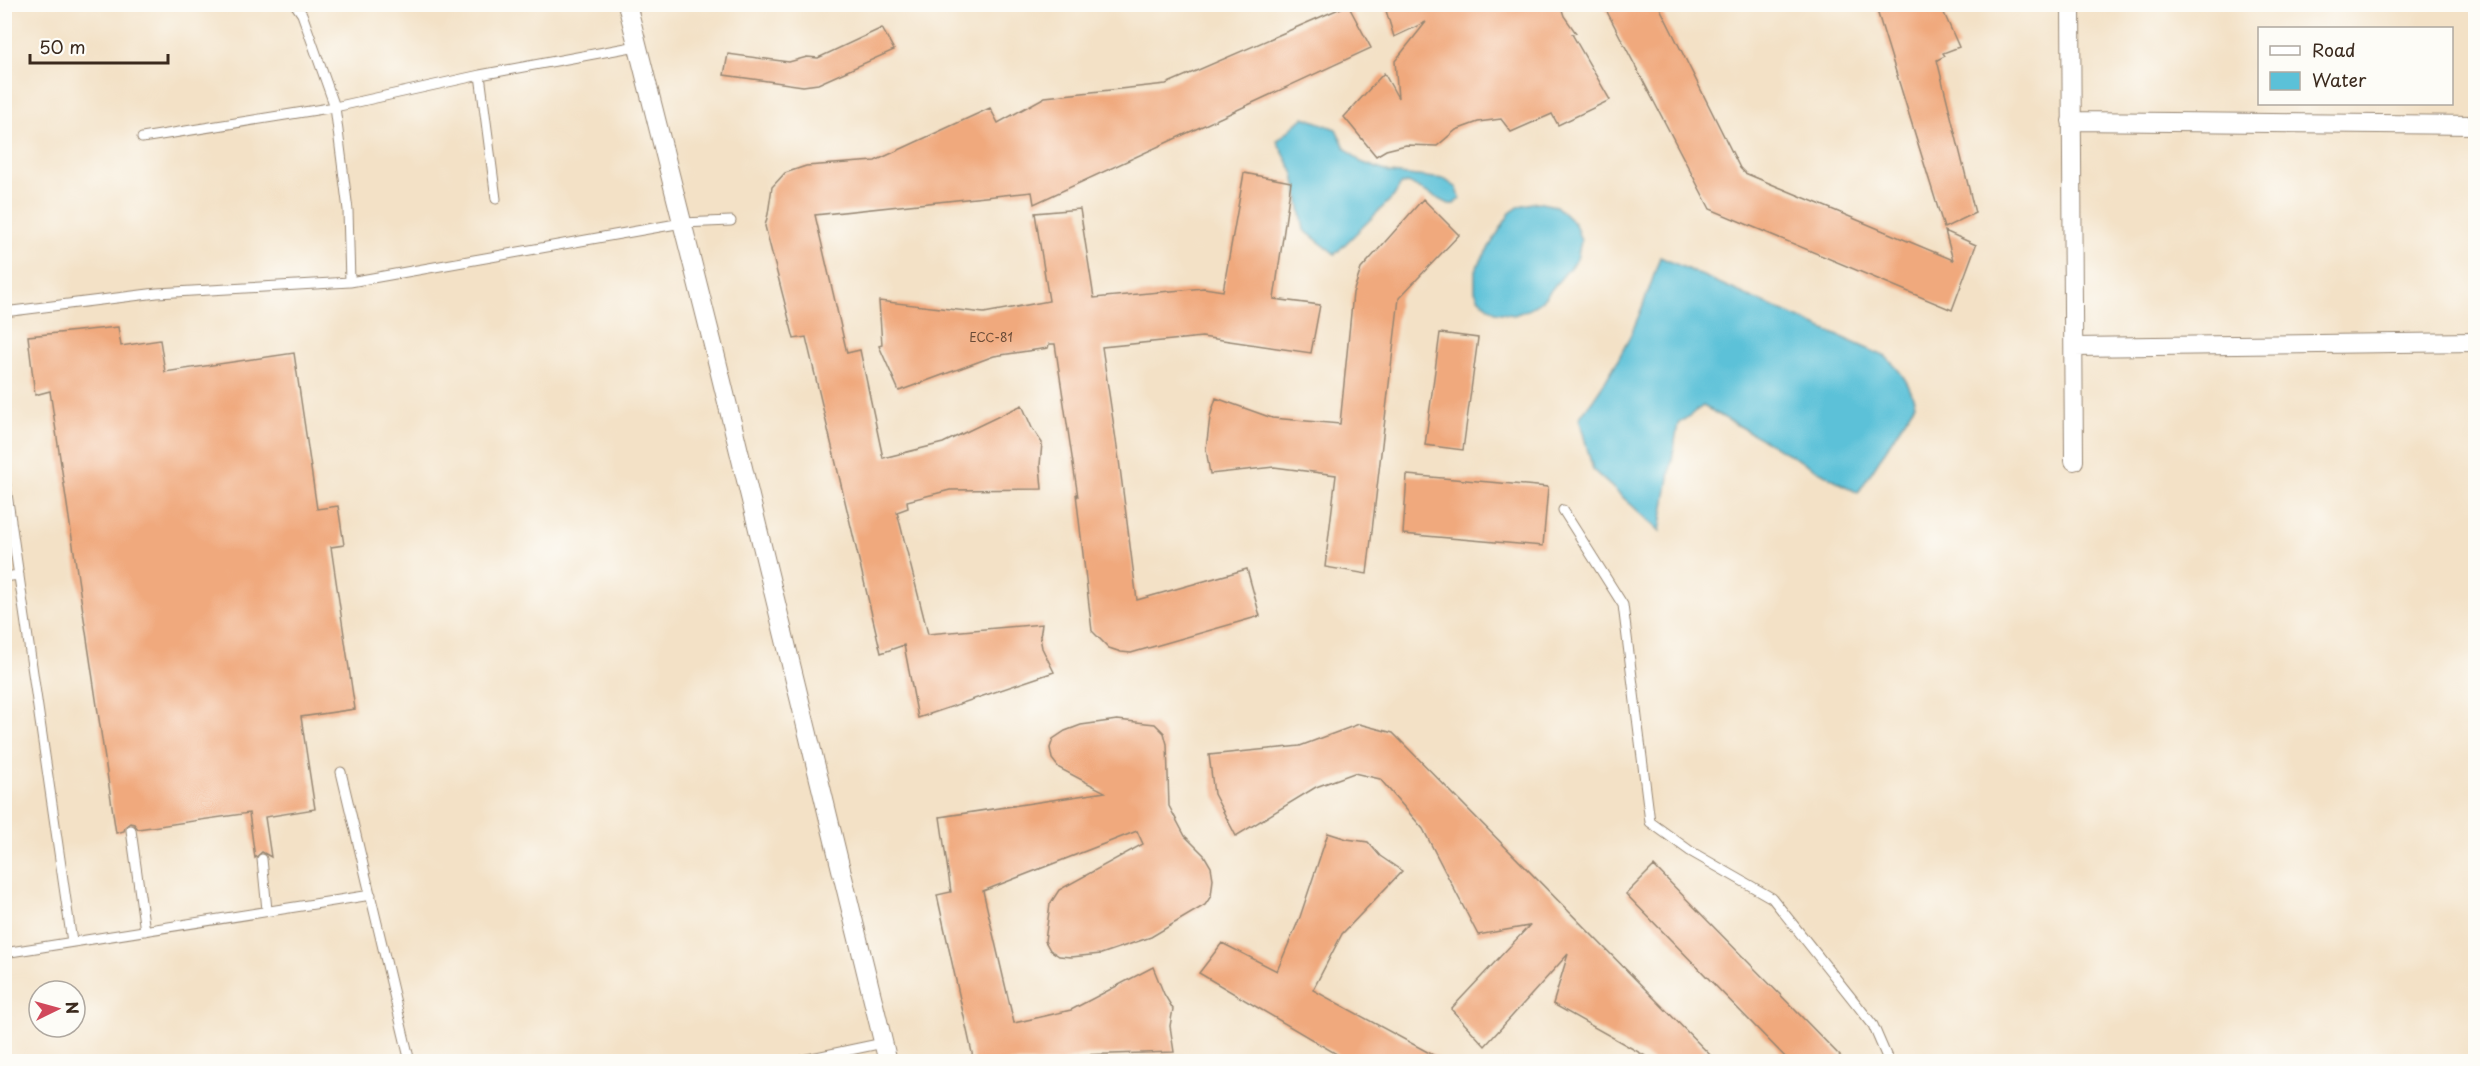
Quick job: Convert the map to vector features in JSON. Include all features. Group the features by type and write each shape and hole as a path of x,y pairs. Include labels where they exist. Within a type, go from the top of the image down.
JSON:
{"street":[{"path":"627,4 888,1062"},
{"path":"2071,4 2074,461"},
{"path":"2071,122 2475,125"},
{"path":"2074,347 2475,342"}],"lane":[{"path":"296,4 302,14 335,107 348,210 350,282"},
{"path":"142,138 335,107 480,75 637,46"},
{"path":"480,75 496,199"},
{"path":"4,312 157,292 350,282 682,223 730,221"},
{"path":"4,473 72,942"},
{"path":"1563,510 1623,605 1650,822 1689,851 1772,898 1873,1025 1889,1062"},
{"path":"4,577 19,575"},
{"path":"341,772 410,1062"},
{"path":"131,830 145,931"},
{"path":"262,859 267,910"},
{"path":"4,953 371,895"},
{"path":"793,1062 883,1043"}],"water":[{"path":"1304,117 1336,129 1345,148 1361,162 1390,173 1444,179 1457,188 1460,198 1454,204 1449,204 1408,183 1401,184 1394,196 1335,254 1304,230 1294,174 1277,141"},
{"path":"1536,202 1556,206 1575,224 1581,241 1577,259 1541,302 1514,315 1495,312 1479,299 1475,291 1475,270 1510,213 1520,206"},
{"path":"1660,257 1886,357 1896,367 1908,384 1915,404 1858,493 1703,406 1678,424 1660,531 1593,470 1579,418 1618,361 1636,322"}],"building":[{"path":"1384,4 1560,4 1564,16 1576,33 1572,34 1610,100 1558,125 1552,114 1511,132 1501,119 1478,122 1456,130 1437,146 1406,145 1386,150 1376,156 1344,117 1384,73 1398,98 1395,61 1426,22 1394,37"},
{"path":"1603,4 1658,4 1740,168 1745,173 1953,260 1945,231 1976,245 1952,310 1710,209"},
{"path":"1875,4 1940,4 1959,47 1943,53 1945,56 1937,60 1975,213 1944,228"},
{"path":"1348,5 1371,48 1034,204 1032,192 815,215 847,353 860,350 883,458 943,443 1022,405 1032,428 1042,443 1040,465 1042,489 950,490 907,501 908,508 897,512 928,634 1042,624 1040,637 1042,648 1054,672 918,718 904,645 881,653 806,337 794,339 765,226 772,187 785,173 806,166 875,161 990,108 998,123 1045,97 1166,84"},
{"path":"882,28 894,50 818,84 803,86 724,75 728,54 789,62 807,57 818,58"},
{"path":"1244,173 1291,182 1274,299 1320,305 1311,353 1202,337 1102,347 1137,600 1247,569 1260,616 1131,653 1121,652 1109,648 1092,631 1076,494 1078,497 1055,344 1049,344 1048,348 994,356 899,391 879,346 882,345 879,301 984,313 1049,301 1035,213 1080,209 1094,298 1204,288 1223,291"},
{"path":"1423,199 1459,235 1399,298 1367,574 1325,567 1336,475 1274,467 1210,474 1206,449 1210,417 1216,398 1272,418 1340,424 1353,293 1361,269"},
{"path":"118,327 121,346 160,340 165,372 294,353 317,509 338,506 344,545 331,547 355,709 301,717 315,809 265,817 271,857 262,852 255,858 249,813 138,829 130,823 124,831 116,833 50,391 35,395 28,336"},
{"path":"1440,333 1478,338 1463,450 1425,445"},
{"path":"1407,475 1548,487 1543,546 1403,534"},
{"path":"1117,720 1155,724 1164,733 1167,744 1169,806 1185,836 1204,855 1211,867 1213,879 1211,896 1205,905 1151,937 1101,954 1071,957 1059,956 1050,950 1045,941 1050,904 1059,890 1143,844 1137,831 983,891 1014,1023 1071,1010 1153,967 1173,1009 1170,1026 1174,1052 1080,1055 1061,1062 974,1062 937,895 951,892 940,817 1105,792 1059,768 1052,759 1050,748 1053,739 1065,731 1081,725"},
{"path":"1359,724 1393,733 1717,1062 1656,1062 1553,1004 1568,954 1485,1046 1451,1009 1529,926 1478,935 1423,829 1380,779 1354,773 1316,787 1236,836 1214,794 1209,755 1300,746"},
{"path":"1328,833 1368,842 1380,856 1402,871 1342,934 1313,990 1446,1062 1350,1062 1199,973 1222,943 1277,971 1300,917"},
{"path":"1654,866 1846,1062 1790,1062 1626,894"}]}
